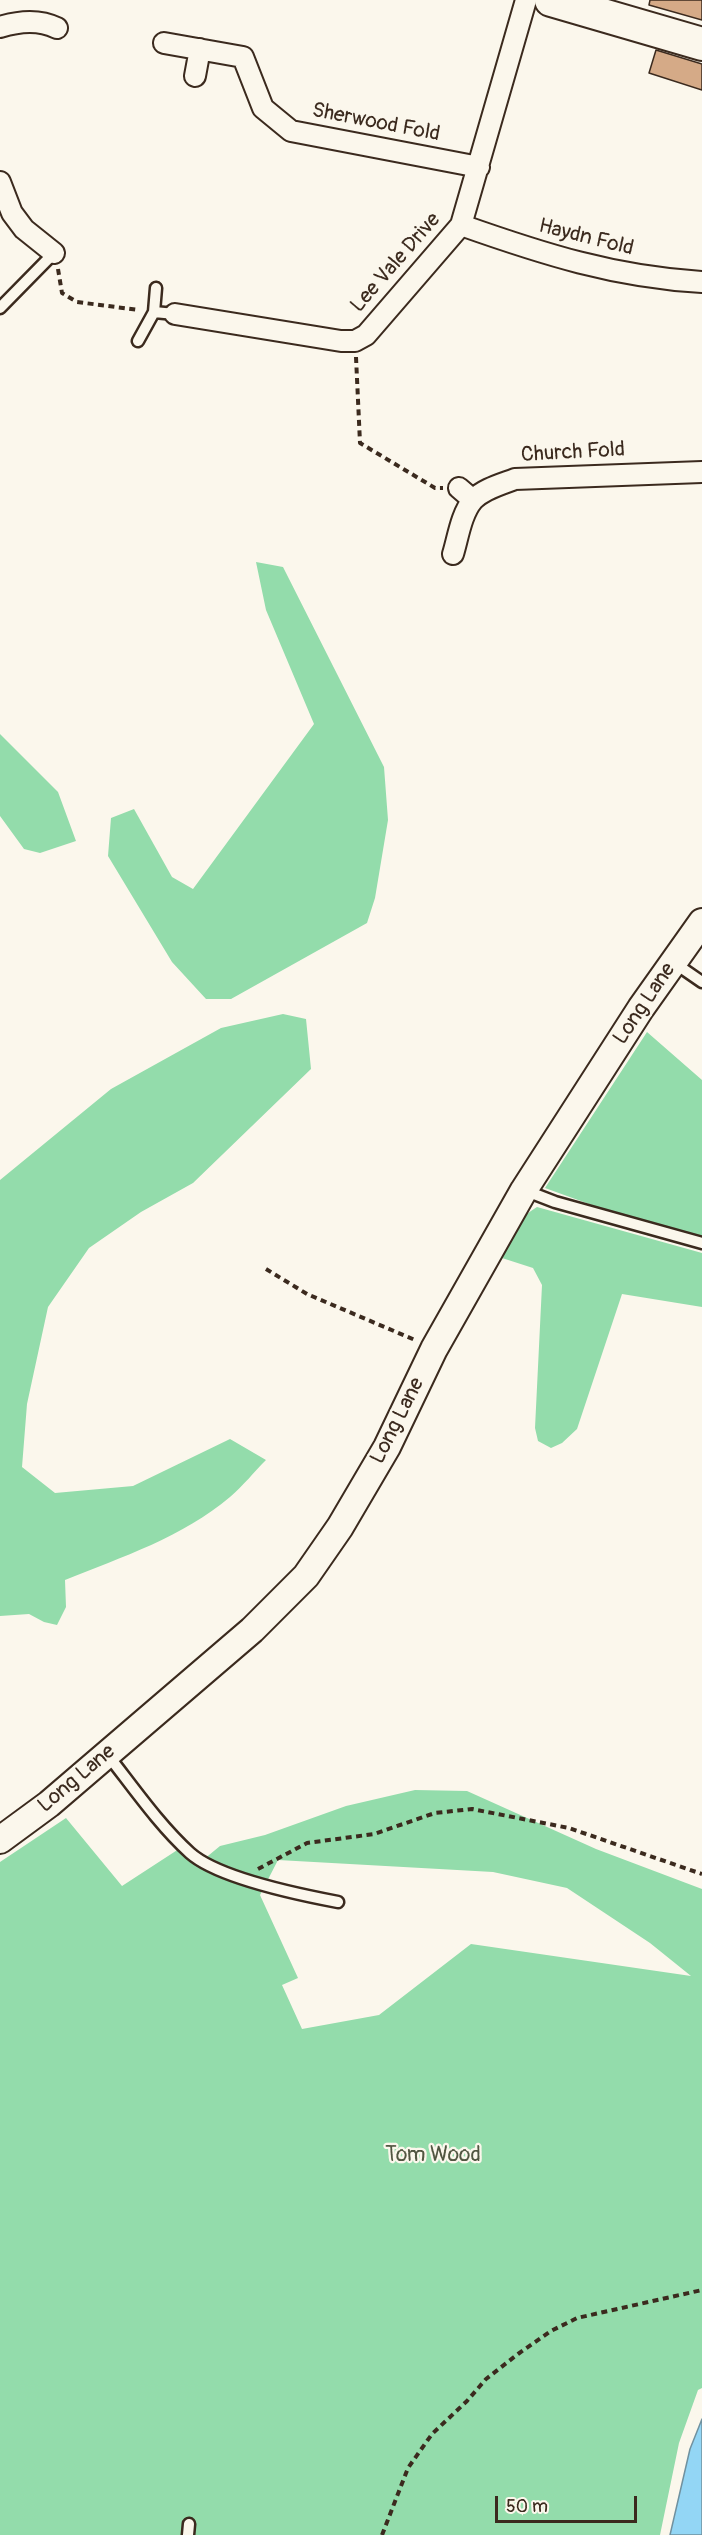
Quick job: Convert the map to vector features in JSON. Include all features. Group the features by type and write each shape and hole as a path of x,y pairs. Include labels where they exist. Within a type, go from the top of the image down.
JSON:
{"main road":[{"path":"551,0 702,44"}],"street":[{"name":"Lee Vale Drive","path":"175,314 355,342 366,335 461,225 526,0"},
{"path":"0,27 27,22 48,24 57,28"},
{"name":"Sherwood Fold","path":"164,43 243,57 263,108 291,131 479,167"},
{"path":"195,76 200,49"},
{"path":"0,182 12,213 24,229 54,253"},
{"name":"Haydn Fold","path":"461,225 533,251 612,272 702,282"},
{"name":"Church Fold","path":"466,494 515,479 702,472"},
{"path":"453,554 462,523 466,494"},
{"name":"Long Lane","path":"0,1840 50,1804 252,1630 306,1576 340,1527 387,1448 435,1349 524,1190 641,1008 702,922"}],"lane":[{"path":"0,308 54,253"},
{"path":"138,341 154,312 156,288"},
{"path":"154,312 175,314"},
{"path":"673,962 702,982"},
{"path":"524,1190 555,1202 702,1243"},
{"path":"107,1754 191,1855 217,1868 284,1891 338,1902"}],"path":[{"path":"54,253 63,293 70,298 77,302 154,312"},
{"path":"355,342 360,443 435,488 466,494"},
{"path":"266,1269 307,1294 435,1349"},
{"path":"241,1876 307,1843 374,1834 435,1812 472,1809 569,1828 702,1874"},
{"path":"382,2535 408,2468 432,2434 486,2379 518,2354 551,2331 577,2318 702,2290"}],"green space":[{"path":"256,562 283,567 384,767 388,820 375,898 367,923 231,999 206,999 172,962 108,856 111,818 134,809 172,877 193,889 314,724 266,610"},
{"path":"0,734 58,792 76,841 40,853 24,849 0,816"},
{"path":"283,1014 306,1019 311,1069 193,1183 141,1212 89,1248 48,1307 27,1404 22,1467 55,1493 133,1486 230,1439 266,1460 230,1497 192,1524 151,1545 65,1580 66,1607 57,1625 44,1622 29,1614 0,1616 0,1180 111,1089 221,1028"},
{"path":"647,1032 702,1080 702,1245 545,1188"},
{"path":"537,1207 702,1253 702,1307 622,1294 577,1429 562,1443 551,1448 538,1441 535,1428 542,1285 533,1268 502,1258 515,1229 530,1211"},
{"name":"Tom Wood","path":"415,1790 467,1791 596,1849 702,1889 702,2388 698,2390 679,2443 660,2535 0,2535 0,1862 66,1818 122,1886 185,1845 203,1860 220,1846 265,1835 346,1806","holes":["278,1860 493,1872 567,1888 650,1943 691,1976 471,1944 379,2015 302,2029 282,1985 298,1978 260,1895"]}],"water":[{"path":"702,2419 702,2535 670,2535 690,2449"}],"building":[{"path":"650,0 702,0 702,20 649,5"},
{"path":"656,50 702,64 702,90 649,73"}]}
